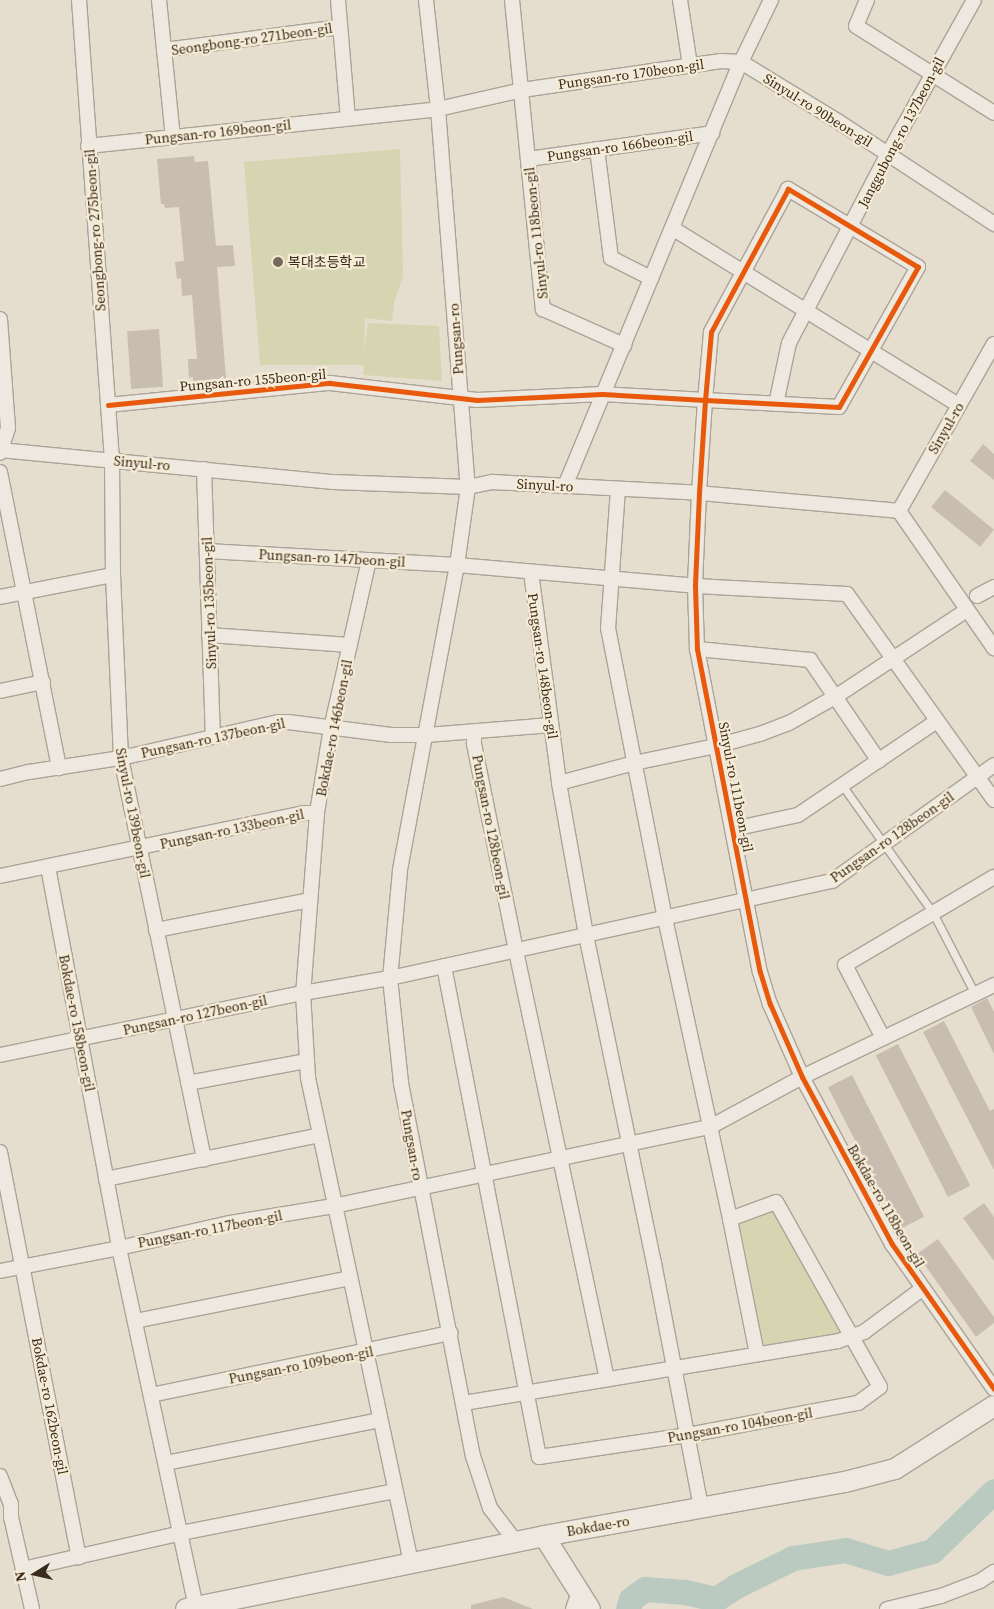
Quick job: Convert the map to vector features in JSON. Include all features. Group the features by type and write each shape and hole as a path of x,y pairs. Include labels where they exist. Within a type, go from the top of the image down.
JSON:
{"street":[{"name":"Seongbong-ro 275beon-gil","path":"78,0 112,460"},
{"name":"Seongbong-ro 271beon-gil","path":"159,0 173,137"},
{"path":"338,0 348,118"},
{"name":"Pungsan-ro","path":"426,0 438,109 468,487 457,565 427,735 400,871 390,978 401,1082 473,1456 490,1508 516,1542"},
{"path":"680,0 690,65"},
{"path":"565,486 741,62 771,0"},
{"path":"867,0 856,26 932,74 992,107"},
{"name":"Janggubong-ro 137beon-gil","path":"776,404 789,343 888,154 974,0"},
{"path":"516,1 528,159"},
{"name":"Seongbong-ro 271beon-gil","path":"164,50 340,27"},
{"name":"Pungsan-ro 170beon-gil","path":"438,109 522,90 721,61 741,62"},
{"name":"Sinyul-ro 90beon-gil","path":"741,62 888,154 994,224"},
{"name":"Pungsan-ro 169beon-gil","path":"88,146 438,109"},
{"name":"Pungsan-ro 166beon-gil","path":"528,159 712,133"},
{"path":"597,149 611,258 651,278"},
{"name":"Sinyul-ro 118beon-gil","path":"528,159 543,309 624,345"},
{"name":"Sinyul-ro 111beon-gil","path":"802,1077 770,1004 760,972 697,649 695,586 699,493 705,400 712,332 788,189 851,227"},
{"path":"851,227 918,267 871,350"},
{"path":"672,228 960,405"},
{"path":"0,318 8,428 0,451"},
{"name":"Sinyul-ro","path":"0,451 204,468 334,482 468,487 492,482 699,493 899,511 994,344"},
{"name":"Pungsan-ro 155beon-gil","path":"108,405 330,383 460,399 602,394 839,407 871,350"},
{"name":"Sinyul-ro 139beon-gil","path":"112,460 113,575 120,758 204,1160"},
{"name":"Sinyul-ro 135beon-gil","path":"204,468 213,737"},
{"path":"0,472 4,514 26,591 60,768"},
{"path":"618,489 608,628 665,918 757,1354"},
{"path":"899,511 994,648"},
{"name":"Pungsan-ro 147beon-gil","path":"207,551 457,565"},
{"name":"Bokdae-ro 146beon-gil","path":"369,560 331,728 317,814 303,993 308,1078 411,1563"},
{"name":"Pungsan-ro 148beon-gil","path":"457,565 695,586 847,594 994,800"},
{"name":"Pungsan-ro 148beon-gil","path":"531,572 559,783"},
{"path":"0,597 113,575"},
{"path":"977,596 994,587"},
{"name":"Sinyul-ro 111beon-gil","path":"559,783 716,746 760,734 789,723 834,697 967,610"},
{"name":"Bokdae-ro 146beon-gil","path":"210,635 350,645"},
{"path":"697,649 810,660 879,761"},
{"path":"0,691 43,682"},
{"path":"842,785 937,720"},
{"name":"Pungsan-ro 137beon-gil","path":"0,779 120,758 283,722 391,735 427,735"},
{"path":"427,735 474,733 551,725"},
{"name":"Pungsan-ro 128beon-gil","path":"474,733 516,951 607,1378"},
{"name":"Pungsan-ro 128beon-gil","path":"390,978 832,881 994,765"},
{"path":"559,783 586,935 654,1263 701,1508"},
{"name":"Sinyul-ro 111beon-gil","path":"733,829 798,815 842,785"},
{"name":"Pungsan-ro 133beon-gil","path":"0,876 303,813 317,814"},
{"name":"Bokdae-ro 158beon-gil","path":"48,867 119,1248 181,1533 191,1608"},
{"path":"883,1038 845,965 994,877"},
{"path":"156,930 310,900"},
{"path":"444,966 526,1392"},
{"name":"Pungsan-ro 127beon-gil","path":"0,1055 303,993 390,978"},
{"name":"Pungsan-ro 117beon-gil","path":"0,1271 119,1248 230,1223 334,1206 420,1186 483,1175 710,1127 802,1077 994,985"},
{"path":"188,1083 307,1061"},
{"name":"Bokdae-ro 118beon-gil","path":"802,1077 892,1244 994,1389"},
{"path":"106,1179 204,1160 320,1134"},
{"name":"Bokdae-ro 162beon-gil","path":"0,1152 79,1557"},
{"path":"730,1219 776,1202 853,1337"},
{"path":"135,1321 350,1278"},
{"path":"464,1402 853,1337 864,1332 922,1289"},
{"name":"Pungsan-ro 109beon-gil","path":"151,1395 451,1334"},
{"name":"Pungsan-ro 104beon-gil","path":"526,1392 539,1457 688,1435 858,1403 880,1387 853,1337"},
{"name":"Bokdae-ro","path":"191,1608 544,1536 845,1482 895,1469 994,1406"},
{"path":"166,1463 380,1420"},
{"path":"0,1476 11,1504 6,1518 23,1569 32,1609"},
{"path":"23,1569 181,1533 395,1491"},
{"path":"544,1536 582,1604"},
{"path":"887,1609 941,1596 980,1581 994,1572"}],"lane":[{"path":"842,785 932,913 976,994"}],"green space":[{"path":"400,149 403,276 394,303 392,321 365,318 364,351 368,323 439,326 442,381 363,375 364,365 260,365 244,162"},
{"path":"772,1209 844,1335 762,1348 737,1223"}],"building":[{"path":"194,156 195,162 208,161 216,246 233,245 235,266 217,267 226,378 193,381 193,377 189,378 188,359 197,359 192,295 182,296 181,278 177,279 175,262 184,261 179,207 165,208 164,204 161,204 157,159"},
{"path":"159,329 163,387 131,389 127,331"},
{"path":"983,444 994,454 994,480 970,461"},
{"path":"945,490 994,530 980,547 931,507"},
{"path":"987,998 994,1012 994,1054 971,1007"},
{"path":"944,1021 990,1111 994,1109 994,1170 923,1032"},
{"path":"898,1044 970,1186 948,1197 876,1055"},
{"path":"852,1075 924,1217 900,1229 828,1087"},
{"path":"984,1203 994,1217 994,1261 963,1218"},
{"path":"938,1239 994,1317 994,1323 976,1337 917,1254"},
{"path":"503,1597 533,1609 471,1609 471,1605"}],"waterway":[{"path":"628,1609 631,1599 645,1589 685,1592 716,1599 736,1586 793,1558 845,1550 888,1563 932,1551 994,1491"}],"cycle path":[{"path":"108,405 330,383 477,400 602,394 705,400 839,407 918,267 788,189 711,332 705,400 699,493 695,586 697,649 760,972 770,1004 802,1077 892,1244 994,1389"}],"place":[{"name":"복대초등학교","path":"278,262"}]}
